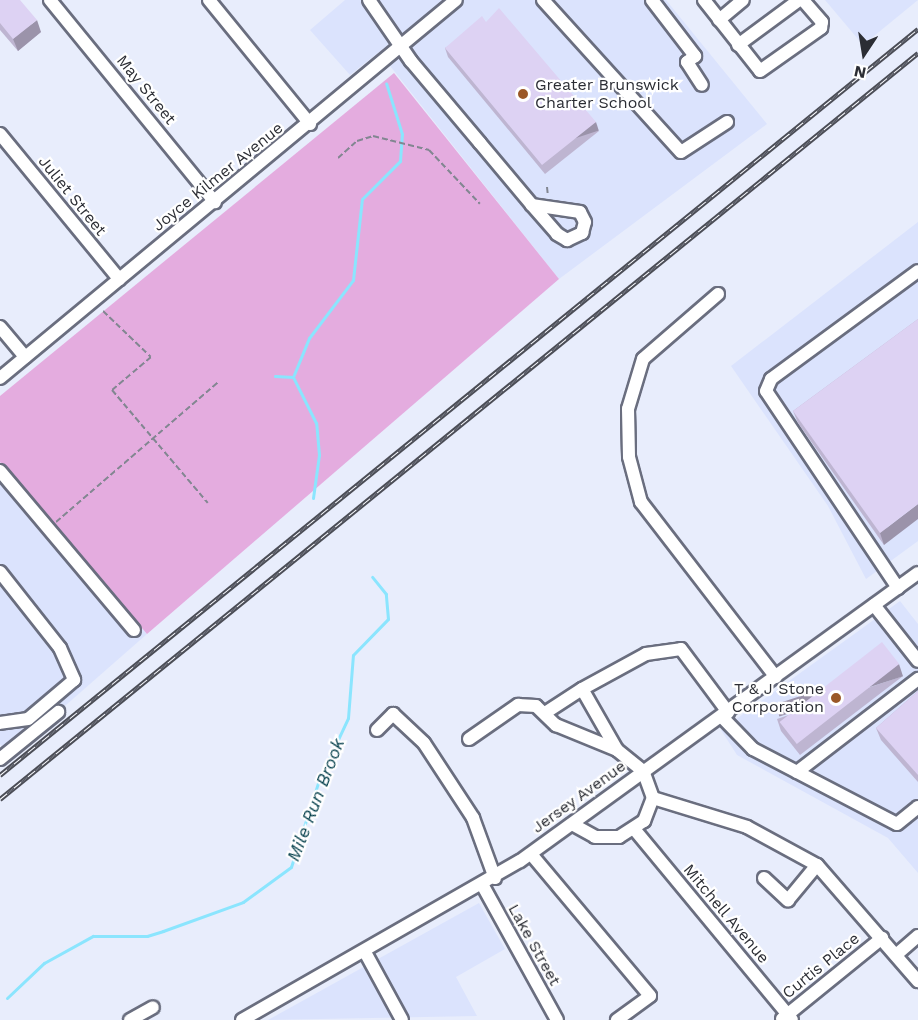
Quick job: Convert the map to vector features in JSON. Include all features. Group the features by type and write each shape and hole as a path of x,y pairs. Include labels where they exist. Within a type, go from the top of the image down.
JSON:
{"street":[{"name":"May Street","path":"50,0 216,201"},
{"path":"209,0 310,124"},
{"path":"369,0 403,46 532,205"},
{"name":"Joyce Kilmer Avenue","path":"0,378 310,124 455,0"},
{"path":"543,0 681,152 727,122"},
{"path":"652,0 695,56 687,62 702,85"},
{"path":"705,0 738,45 765,71 821,28 822,22 803,0"},
{"path":"719,20 743,0"},
{"path":"738,45 799,0"},
{"name":"Juliet Street","path":"0,134 119,279"},
{"path":"898,588 766,391 771,379 918,271"},
{"path":"718,294 643,359 628,409 629,457 641,502 776,677"},
{"path":"0,327 25,357"},
{"path":"0,471 134,630"},
{"path":"0,572 60,648 74,680 28,719 0,723"},
{"name":"Jersey Avenue","path":"245,1019 483,886 725,715 918,573"},
{"path":"874,605 918,661"},
{"path":"545,713 582,689 646,654 681,649 725,715 753,749 897,824 918,807"},
{"path":"797,772 918,679"},
{"path":"582,689 616,750"},
{"path":"469,739 518,705 545,713 556,725 616,750 643,771 653,798"},
{"path":"0,759 58,712"},
{"path":"377,730 393,714 424,743 473,818 495,878"},
{"path":"572,824 604,839 634,830 653,798"},
{"path":"653,798 747,827 817,864 918,981"},
{"name":"Mitchell Avenue","path":"634,830 787,1018"},
{"path":"531,854 650,996 617,1020"},
{"path":"764,878 788,900 817,864"},
{"name":"Lake Street","path":"483,886 557,1020"},
{"path":"896,955 918,936"},
{"name":"Curtis Place","path":"787,1018 882,938"},
{"path":"365,952 402,1020"},
{"path":"130,1020 153,1007"}],"path":[{"path":"338,158 357,141 380,137 424,148 439,155 480,204"},
{"path":"547,187 548,200"},
{"path":"103,311 151,357 112,390 208,503"},
{"path":"50,528 218,381"}],"shaded area":[{"path":"345,0 666,0 767,124 559,279 379,52 350,75 310,30"},
{"path":"825,0 918,0 863,45"},
{"path":"394,73 559,279 147,634 0,462 0,396"},
{"path":"918,222 918,541 866,579 828,506 731,366"},
{"path":"0,462 147,634 9,755 0,744"},
{"path":"900,601 918,624 918,873 888,838 737,755 721,730"},
{"path":"479,903 505,949 456,977 477,1016 268,1020"}],"building":[{"path":"0,0 20,0 37,20 13,39 0,23"},
{"name":"Greater Brunswick Charter School","path":"499,8 596,122 542,165 445,48 482,16 486,22"},
{"path":"918,319 918,504 880,533 793,411"},
{"path":"882,642 899,664 797,744 780,722"},
{"path":"918,691 918,775 876,728"}],"waterway":[{"name":"Mile Run Brook","path":"313,498 319,455 316,423 293,377 309,338 353,280 362,199 400,161 402,134 386,83"},
{"path":"275,376 293,377"},
{"name":"Mile Run Brook","path":"7,998 44,963 93,936 147,936 163,931 243,902 291,867 319,780 348,718 353,655 388,619 386,594 372,577"}],"railway":[{"path":"0,775 918,29"},
{"path":"0,799 918,53"}],"place":[{"name":"Greater Brunswick Charter School","path":"523,94"},
{"name":"T & J Stone Corporation","path":"836,698"}]}
